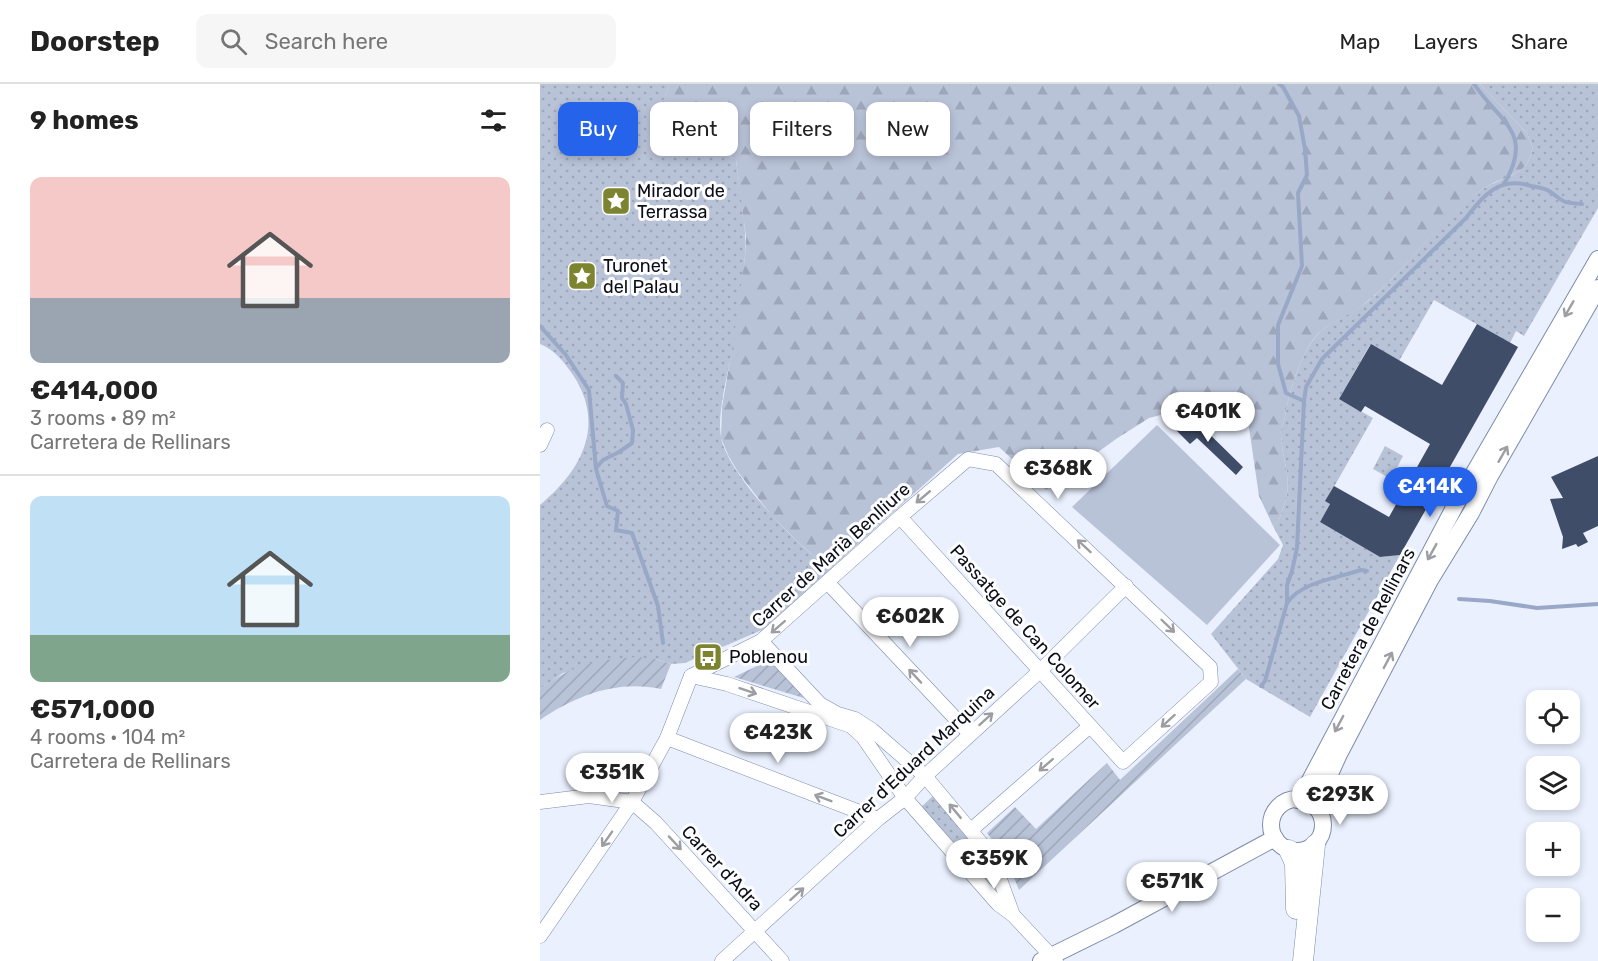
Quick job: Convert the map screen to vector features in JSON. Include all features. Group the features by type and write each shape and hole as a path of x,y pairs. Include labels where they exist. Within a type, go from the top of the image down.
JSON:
{"main road":[{"path":"1282,844 1295,863 1297,876 1292,961"},
{"path":"1303,961 1315,844"}],"street":[{"name":"Carretera de Rellinars","path":"1298,800 1456,504 1598,259"},
{"name":"Carretera de Rellinars","path":"1315,807 1339,754 1430,580 1471,513 1598,288"},
{"path":"540,445 547,430"},
{"name":"Carrer de Marià Benlliure","path":"691,676 761,641 968,459 996,464 1126,586"},
{"name":"Passatge de Can Colomer","path":"900,517 1123,762 1211,682 1210,667 1126,586"},
{"path":"828,583 969,734"},
{"name":"Carrer d'Eduard Marquina","path":"722,961 878,819 905,798 925,776 1041,670 1126,586"},
{"path":"761,641 820,704 838,714 855,719 872,730 925,776 991,855 1013,915"},
{"path":"540,936 632,802 667,738 691,676 727,684 851,726 863,737 905,798 998,904 1013,915 1050,959 1114,925 1282,844"},
{"path":"971,830 1090,726"},
{"path":"667,738 878,819"},
{"path":"540,802 589,796 632,802"},
{"path":"1298,800 1315,807 1320,812 1323,826 1315,844 1302,851 1282,844 1272,826 1274,814 1281,805 1298,800"},
{"name":"Carrer d'Adra","path":"632,802 656,823 782,961"},
{"path":"974,874 981,877 988,876 995,865"}],"green space":[{"path":"540,84 670,84 663,102 650,102 650,156 729,156 736,160 744,219 745,255 733,346 721,410 723,445 736,469 765,508 829,570 762,630 685,663 671,664 655,659 563,673 540,689 540,505 568,477 578,462 585,446 588,411 583,394 563,361 540,344"},
{"path":"670,84 1480,84 1527,133 1533,148 1522,169 1491,184 1469,199 1438,228 1380,290 1357,309 1326,327 1313,340 1294,381 1281,430 1288,480 1286,499 1280,517 1273,526 1259,496 1247,414 1234,404 1222,399 1149,418 1046,490 999,447 958,454 829,570 772,516 738,472 721,438 722,407 745,257 746,237 736,160 729,156 738,156 738,102 663,101"},
{"path":"1480,84 1598,84 1598,208 1524,336 1516,331 1510,343 1434,300 1399,361 1370,345 1339,399 1373,418 1326,501 1330,504 1320,522 1380,557 1400,555 1310,717 1246,679 1211,634 1278,559 1283,545 1273,526 1280,517 1286,499 1288,480 1281,430 1291,390 1313,339 1327,326 1368,301 1469,199 1486,187 1518,172 1528,161 1533,148 1527,133"},
{"path":"1157,425 1280,545 1207,625 1072,507"},
{"path":"1385,446 1403,456 1391,479 1373,469"},
{"path":"637,657 671,664 661,689 613,688 568,703 540,720 540,689 552,681 586,665"},
{"path":"771,659 807,699 734,677"},
{"path":"1238,669 1246,679 1019,890 1005,856 987,833 1015,807 1036,829 1107,763 1120,780"},
{"path":"934,795 987,855 989,867 978,871 920,808"}],"building":[{"path":"1477,324 1518,347 1400,555 1380,557 1320,522 1330,504 1325,501 1334,486 1389,517 1430,444 1365,406 1361,412 1339,399 1371,344 1442,385"},
{"path":"1190,415 1243,467 1236,475 1197,438 1190,444 1176,430"},
{"path":"1598,456 1598,526 1583,533 1588,542 1578,547 1576,544 1562,549 1563,537 1550,499 1563,498 1551,477"}],"waterway":[{"path":"1279,84 1283,87 1299,116 1307,175 1298,193 1302,266 1278,325 1278,364 1286,393 1304,401"},
{"path":"1474,84 1503,119 1515,140 1516,152 1513,166 1504,184"},
{"path":"1261,686 1265,681 1287,603 1287,585 1297,548 1306,387 1322,359 1493,190 1501,186 1520,184 1547,190 1567,202 1582,204"},
{"path":"540,326 566,355 589,390 596,469 607,506 618,511 616,530 632,533 658,606 663,643"},
{"path":"596,468 603,460 632,443 633,430 626,404 622,398 623,383 616,376"},
{"path":"1287,603 1293,596 1310,585 1361,570 1367,571"},
{"path":"1459,599 1537,608 1598,604"}],"place":[{"name":"Mirador de Terrassa","path":"616,201"},
{"name":"Turonet del Palau","path":"582,276"},
{"name":"Poblenou","path":"708,657"}]}
